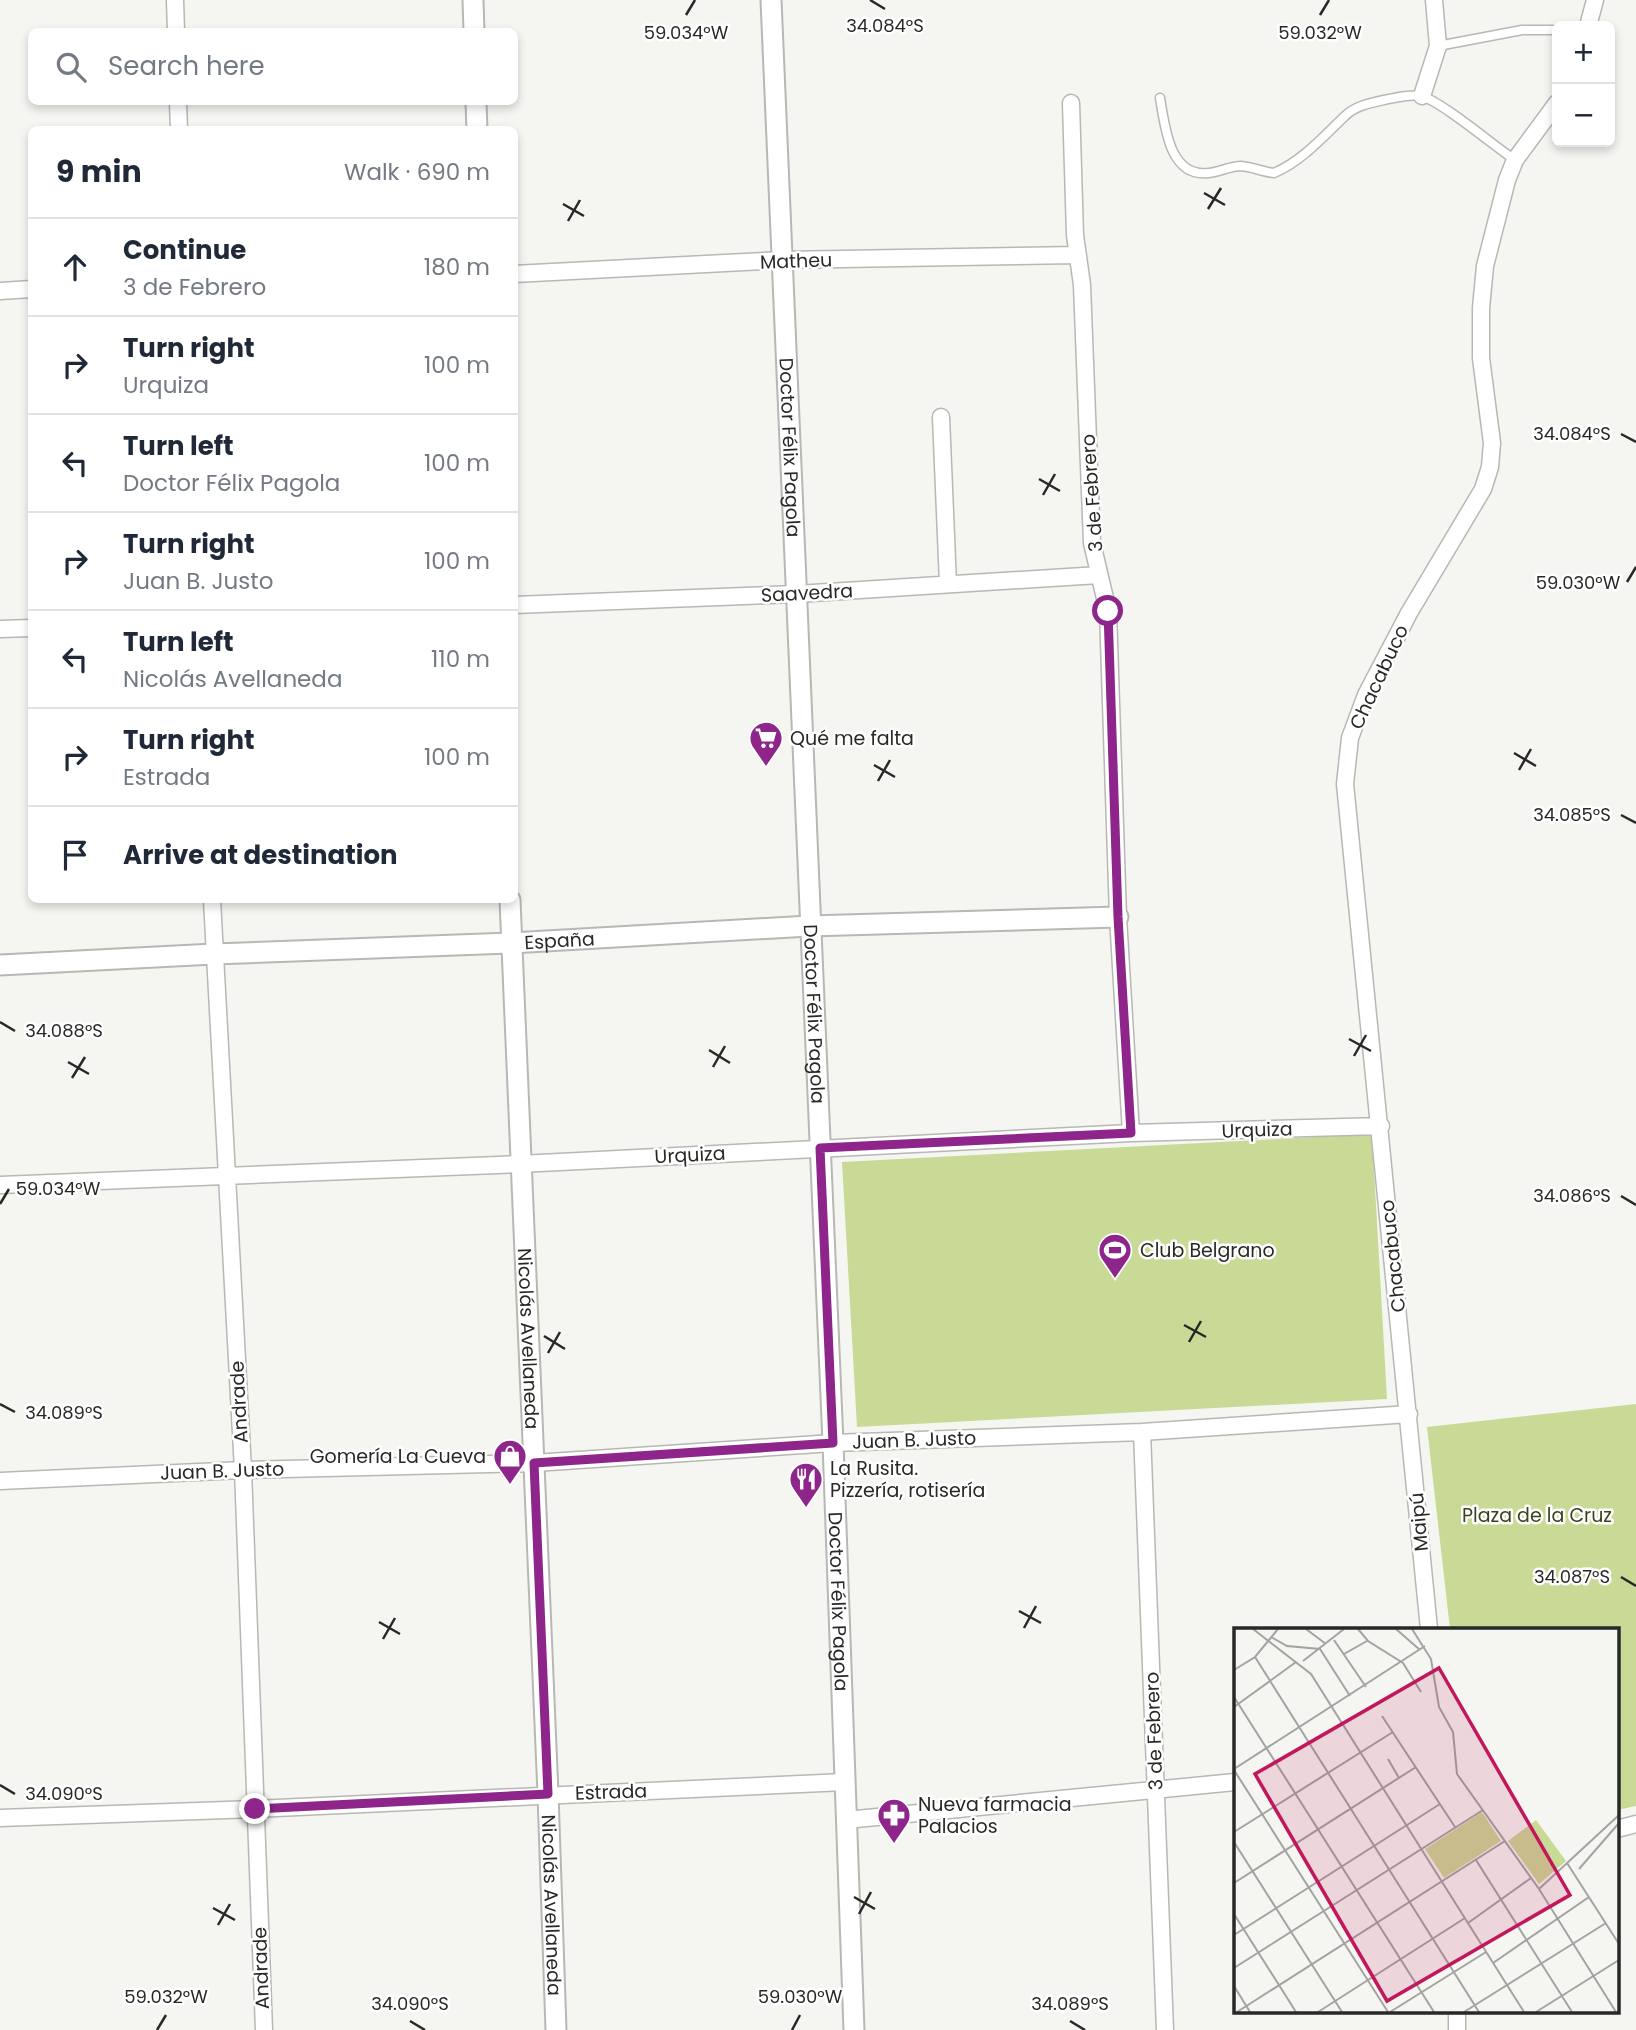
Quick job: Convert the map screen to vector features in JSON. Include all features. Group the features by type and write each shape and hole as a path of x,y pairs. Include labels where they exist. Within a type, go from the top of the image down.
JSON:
{"street":[{"path":"175,0 176,28"},
{"path":"473,0 474,28"},
{"name":"Doctor Félix Pagola","path":"771,0 833,1443 854,2030"},
{"path":"1422,96 1438,46 1434,0"},
{"path":"1589,21 1595,0"},
{"name":"3 de Febrero","path":"1071,103 1077,255 1082,285 1092,543 1108,611 1118,917 1131,1133"},
{"path":"178,105 179,126"},
{"path":"476,105 477,126"},
{"name":"Chacabuco","path":"1409,1414 1345,783 1347,756 1350,738 1366,695 1409,613 1483,489 1490,467 1492,443 1481,358 1481,308 1485,266 1507,180 1515,160 1552,110"},
{"name":"Matheu","path":"518,274 782,260 1077,255"},
{"path":"0,290 28,289"},
{"path":"941,418 948,584"},
{"name":"Saavedra","path":"518,605 797,594 1099,575"},
{"path":"0,629 28,628"},
{"name":"Andrade","path":"212,903 243,1470 264,2030"},
{"name":"Nicolás Avellaneda","path":"510,903 556,2030"},
{"name":"España","path":"0,965 511,943 809,926 1118,917"},
{"name":"Urquiza","path":"0,1185 520,1164 1131,1133 1381,1126"},
{"name":"Juan B. Justo","path":"0,1481 243,1470 534,1463 833,1443 1142,1432 1409,1414"},
{"name":"Maipú","path":"1409,1414 1429,1628"},
{"name":"3 de Febrero","path":"1142,1432 1165,2030"},
{"name":"Estrada","path":"0,1818 845,1782"},
{"path":"846,1820 1234,1782"},
{"path":"1618,1829 1636,1825"},
{"path":"1457,2012 1457,2030"}],"lane":[{"path":"1438,46 1522,30 1552,30"},
{"path":"1160,98 1168,142 1174,155 1185,168 1194,173 1209,173 1241,166 1274,173 1296,160 1331,132 1347,114 1366,103 1402,96 1422,96 1515,160"}],"green space":[{"name":"Club Belgrano","path":"1372,1134 1387,1399 857,1427 842,1162"},
{"name":"Plaza de la Cruz","path":"1636,1404 1636,1806 1618,1810 1618,1628 1450,1628 1427,1427"}],"place":[{"name":"Qué me falta","path":"766,768"},
{"name":"Club Belgrano","path":"1115,1280"},
{"name":"Gomería La Cueva","path":"510,1486"},
{"name":"La Rusita. Pizzería, rotisería","path":"806,1509"},
{"name":"Nueva farmacia Palacios","path":"894,1845"}],"route":[{"path":"255,1809 548,1794 534,1463 833,1443 820,1148 1131,1133 1118,917 1108,611"}]}
